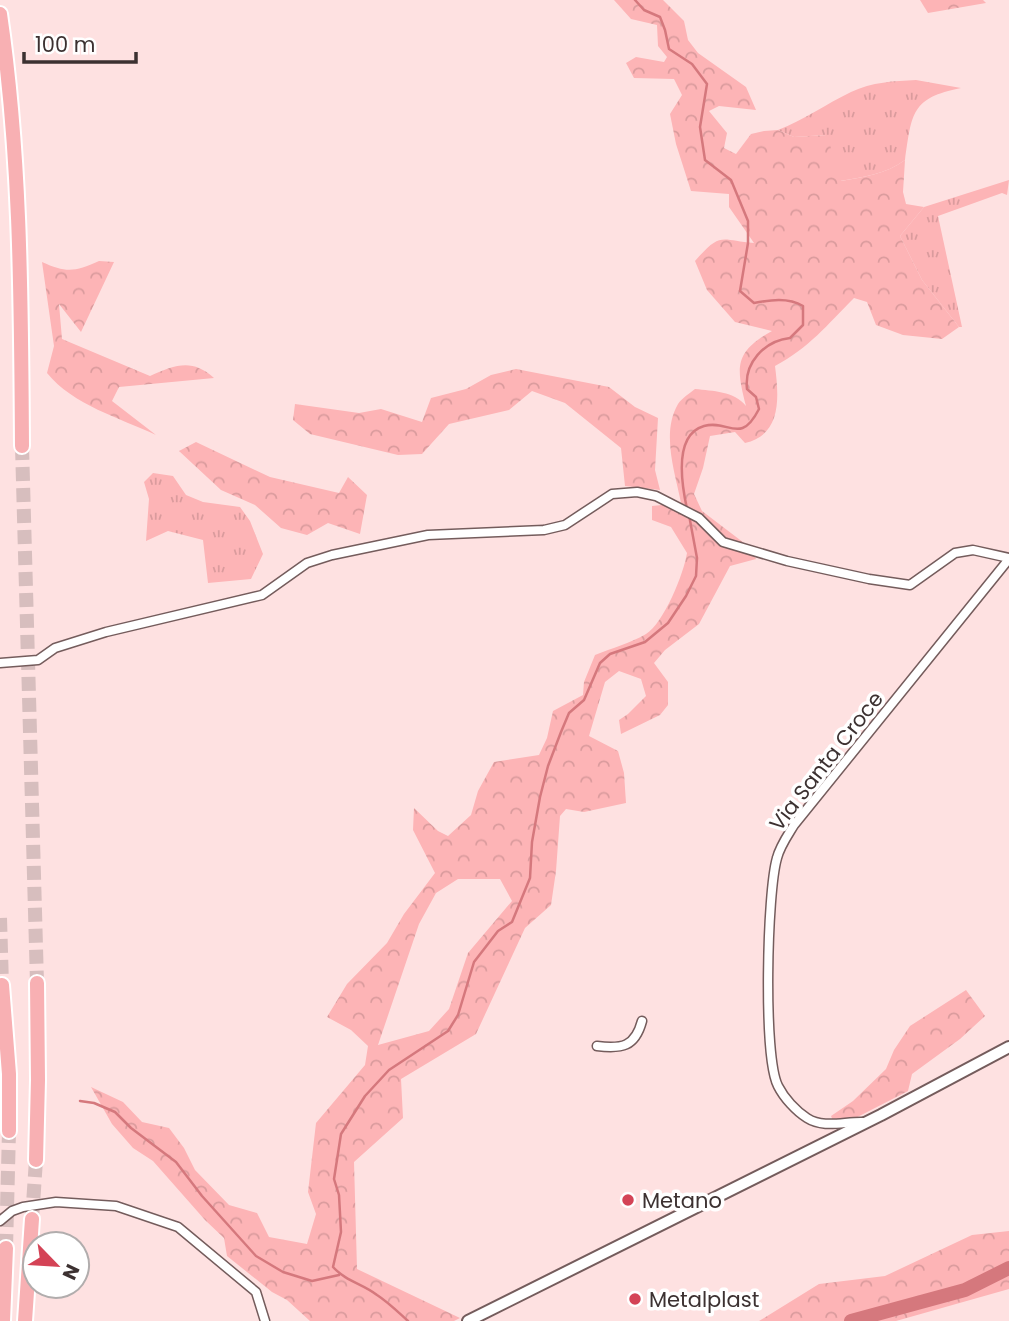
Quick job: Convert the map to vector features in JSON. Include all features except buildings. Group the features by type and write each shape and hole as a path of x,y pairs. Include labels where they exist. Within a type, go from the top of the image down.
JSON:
{"highway":[{"path":"0,14 9,72 20,233 22,446"},
{"path":"36,1160 37,982"},
{"path":"2,985 9,1074 9,1131"},
{"path":"25,1321 32,1219"},
{"path":"2,1321 6,1248"}],"main road":[{"path":"468,1321 881,1115 1009,1047"}],"street":[{"path":"0,663 38,660 55,648 106,632 262,595 307,563 332,555 428,535 544,530 565,525 612,494 637,492 656,496 699,519 723,542 787,561 869,579 909,584 955,553 973,550 1009,558"},
{"name":"Via Santa Croce","path":"866,1122 830,1125 807,1118 777,1085 770,1041 770,939 777,855 794,825 1009,558"},
{"path":"597,1046 616,1048 626,1045 638,1034 642,1021"},
{"path":"0,1221 12,1211 23,1207 56,1202 116,1206 178,1227 256,1292 265,1321"}],"green space":[{"path":"614,0 663,0 684,21 688,40 698,53 746,87 756,110 719,106 709,111 727,133 724,148 736,154 751,134 764,131 778,130 794,137 827,135 841,181 882,172 905,160 903,192 906,204 924,207 900,236 922,280 959,327 942,339 903,335 876,325 867,302 854,298 808,344 775,366 777,402 772,423 766,432 745,443 735,432 710,436 694,494 702,511 748,546 756,559 730,566 699,624 665,650 654,663 668,682 668,705 660,715 621,734 619,720 646,696 641,679 619,671 605,682 589,736 618,751 624,773 626,803 584,812 566,809 560,816 551,905 525,928 476,1034 401,1079 403,1118 354,1162 357,1269 460,1318 454,1321 310,1321 287,1300 272,1292 227,1256 224,1238 153,1161 133,1148 112,1124 91,1087 123,1102 142,1122 169,1128 184,1148 195,1170 229,1205 257,1213 269,1237 307,1244 316,1214 308,1192 316,1123 365,1065 368,1046 351,1030 327,1017 347,984 387,943 404,914 435,873 413,830 414,808 438,831 448,836 471,815 478,791 494,762 539,755 547,738 553,711 583,695 584,682 595,655 646,634 660,620 666,609 682,573 687,553 671,527 652,520 652,506 681,503 671,453 670,427 673,415 678,404 695,389 736,397 746,406 740,381 741,362 750,346 772,331 735,322 707,290 695,261 710,245 727,239 754,243 729,207 729,194 691,191 676,144 670,114 682,95 674,79 634,78 626,63 636,57 664,62 667,57 658,46 657,25 631,19","holes":["458,879 500,879 512,901 468,953 449,1009 429,1031 378,1045 419,924 436,893"]},
{"path":"920,0 983,0 986,3 928,13"},
{"path":"916,80 961,88 932,97 923,103 913,119 905,160 882,172 840,181 826,135 794,137 778,130 867,86"},
{"path":"1009,180 1007,195 1002,193 938,216 962,327 959,327 922,280 900,236 924,207"},
{"path":"99,261 114,262 81,332 59,304 62,339 150,376 183,365 198,368 214,378 119,387 112,401 156,435 83,402 47,373 54,346 42,262 70,270"},
{"path":"516,369 609,387 635,407 658,418 655,470 660,490 625,486 621,448 565,403 532,391 509,410 449,424 422,454 398,455 310,434 293,420 295,404 359,413 381,409 422,422 431,398 466,389 491,375"},
{"path":"196,442 270,477 339,493 348,477 367,495 360,534 328,523 307,535 281,528 255,505 221,490 179,451"},
{"path":"153,473 173,476 186,495 203,502 240,507 250,521 263,554 251,579 208,583 203,540 168,531 146,541 149,499 144,482"},
{"path":"966,990 985,1016 960,1039 912,1074 908,1091 836,1128 831,1116 853,1101 886,1069 894,1050 910,1026"},
{"path":"1009,1231 1009,1289 896,1321 759,1321 819,1284 885,1276 972,1235"}],"waterway":[{"path":"635,0 644,10 660,17 669,49 692,64 707,84 700,127 705,160 731,180 748,221 748,243 740,291 754,303 785,300 803,306 803,325 790,338 764,349 752,362 747,389 756,397 759,409 752,420 740,429 704,426 694,431 688,440 682,462 687,509"},
{"path":"408,1321 381,1298 333,1267 341,1232 339,1195 334,1179 341,1134 365,1096 389,1070 448,1031 458,1015 474,962 498,931 512,922 530,878 532,842 548,766 569,713 584,700 600,663 610,654 645,642 668,623 686,596 696,576 697,558 689,515"},
{"path":"80,1101 94,1103 115,1112 131,1128 176,1162 202,1196 256,1256 283,1272 312,1281 339,1275"},
{"path":"851,1321 965,1290 1009,1268"}],"tunnel":[{"path":"22,446 37,983"},
{"path":"0,918 2,985"},
{"path":"6,1248 9,1131"},
{"path":"32,1219 36,1160"}],"place":[{"name":"Metano","path":"628,1200"},
{"name":"Metalplast","path":"635,1299"}]}
